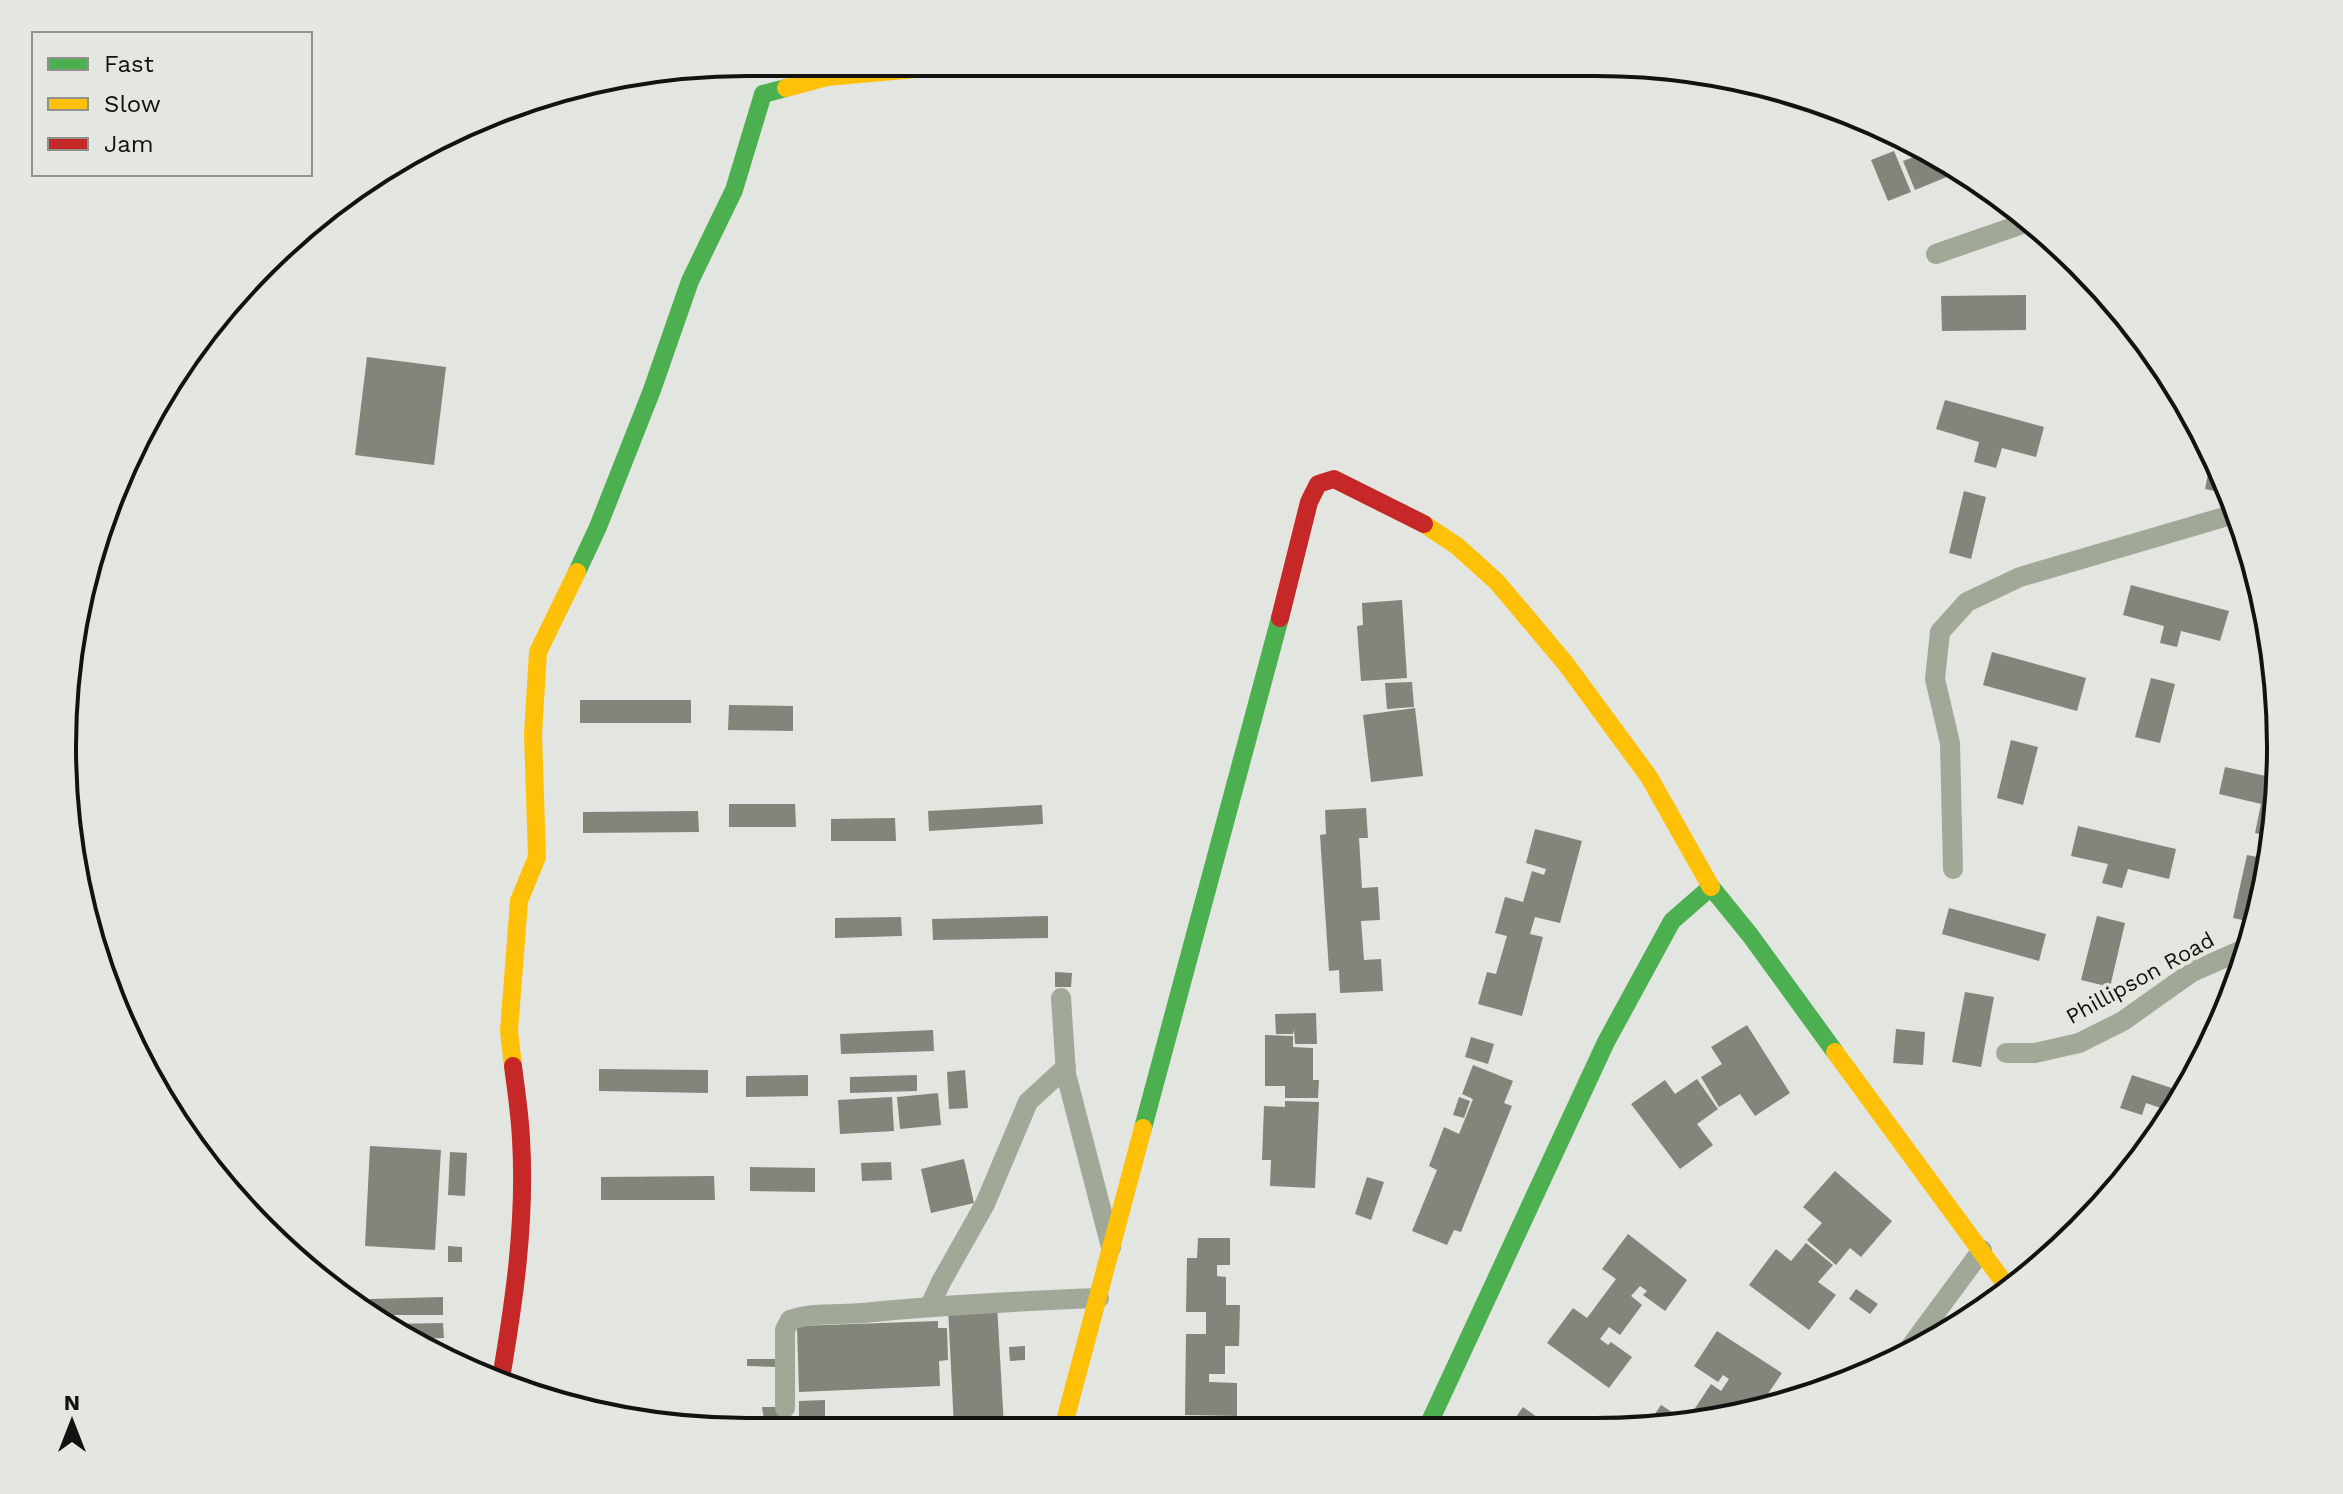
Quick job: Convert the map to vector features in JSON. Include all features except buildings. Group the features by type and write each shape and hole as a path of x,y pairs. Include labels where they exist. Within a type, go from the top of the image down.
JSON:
{"street":[{"path":"502,1371 514,1304 520,1241 521,1140 509,1031 519,901 537,857 533,734 538,652 598,527 652,390 690,281 734,190 763,94 838,76"},
{"path":"1936,254 2017,226"},
{"path":"1066,1418 1306,513 1318,484 1334,479 1419,521 1457,546 1497,582 1566,664 1649,777 1711,887 1750,935 2003,1280"},
{"path":"1953,869 1950,743 1935,679 1940,632 1967,602 2020,577 2226,517"},
{"path":"1432,1418 1606,1042 1672,921 1711,887"},
{"name":"Phillipson Road","path":"2006,1053 2035,1053 2079,1043 2123,1021 2192,972 2234,954"},
{"path":"1061,998 1066,1067 1078,1127 1112,1251"},
{"path":"930,1306 985,1204 1028,1102 1066,1067"},
{"path":"1919,1335 1982,1250"},
{"path":"785,1408 785,1330 790,1320 801,1316 967,1302 1099,1298"}],"traffic: fast":[{"path":"577,572 652,390 690,281 734,190 763,94 786,88"},
{"path":"1143,1128 1280,618"},
{"path":"1432,1418 1606,1042 1672,921 1711,887 1835,1052"}],"traffic: slow":[{"path":"786,88 838,76"},
{"path":"1424,524 1457,546 1497,582 1566,664 1649,777 1711,887"},
{"path":"513,1066 509,1031 519,901 537,857 533,734 538,652 577,572"},
{"path":"1835,1052 2002,1280"},
{"path":"1066,1418 1143,1128"}],"traffic: jam":[{"path":"1280,618 1309,502 1318,484 1334,479 1424,524"},
{"path":"502,1371 514,1293 522,1201 520,1130 513,1066"}]}
